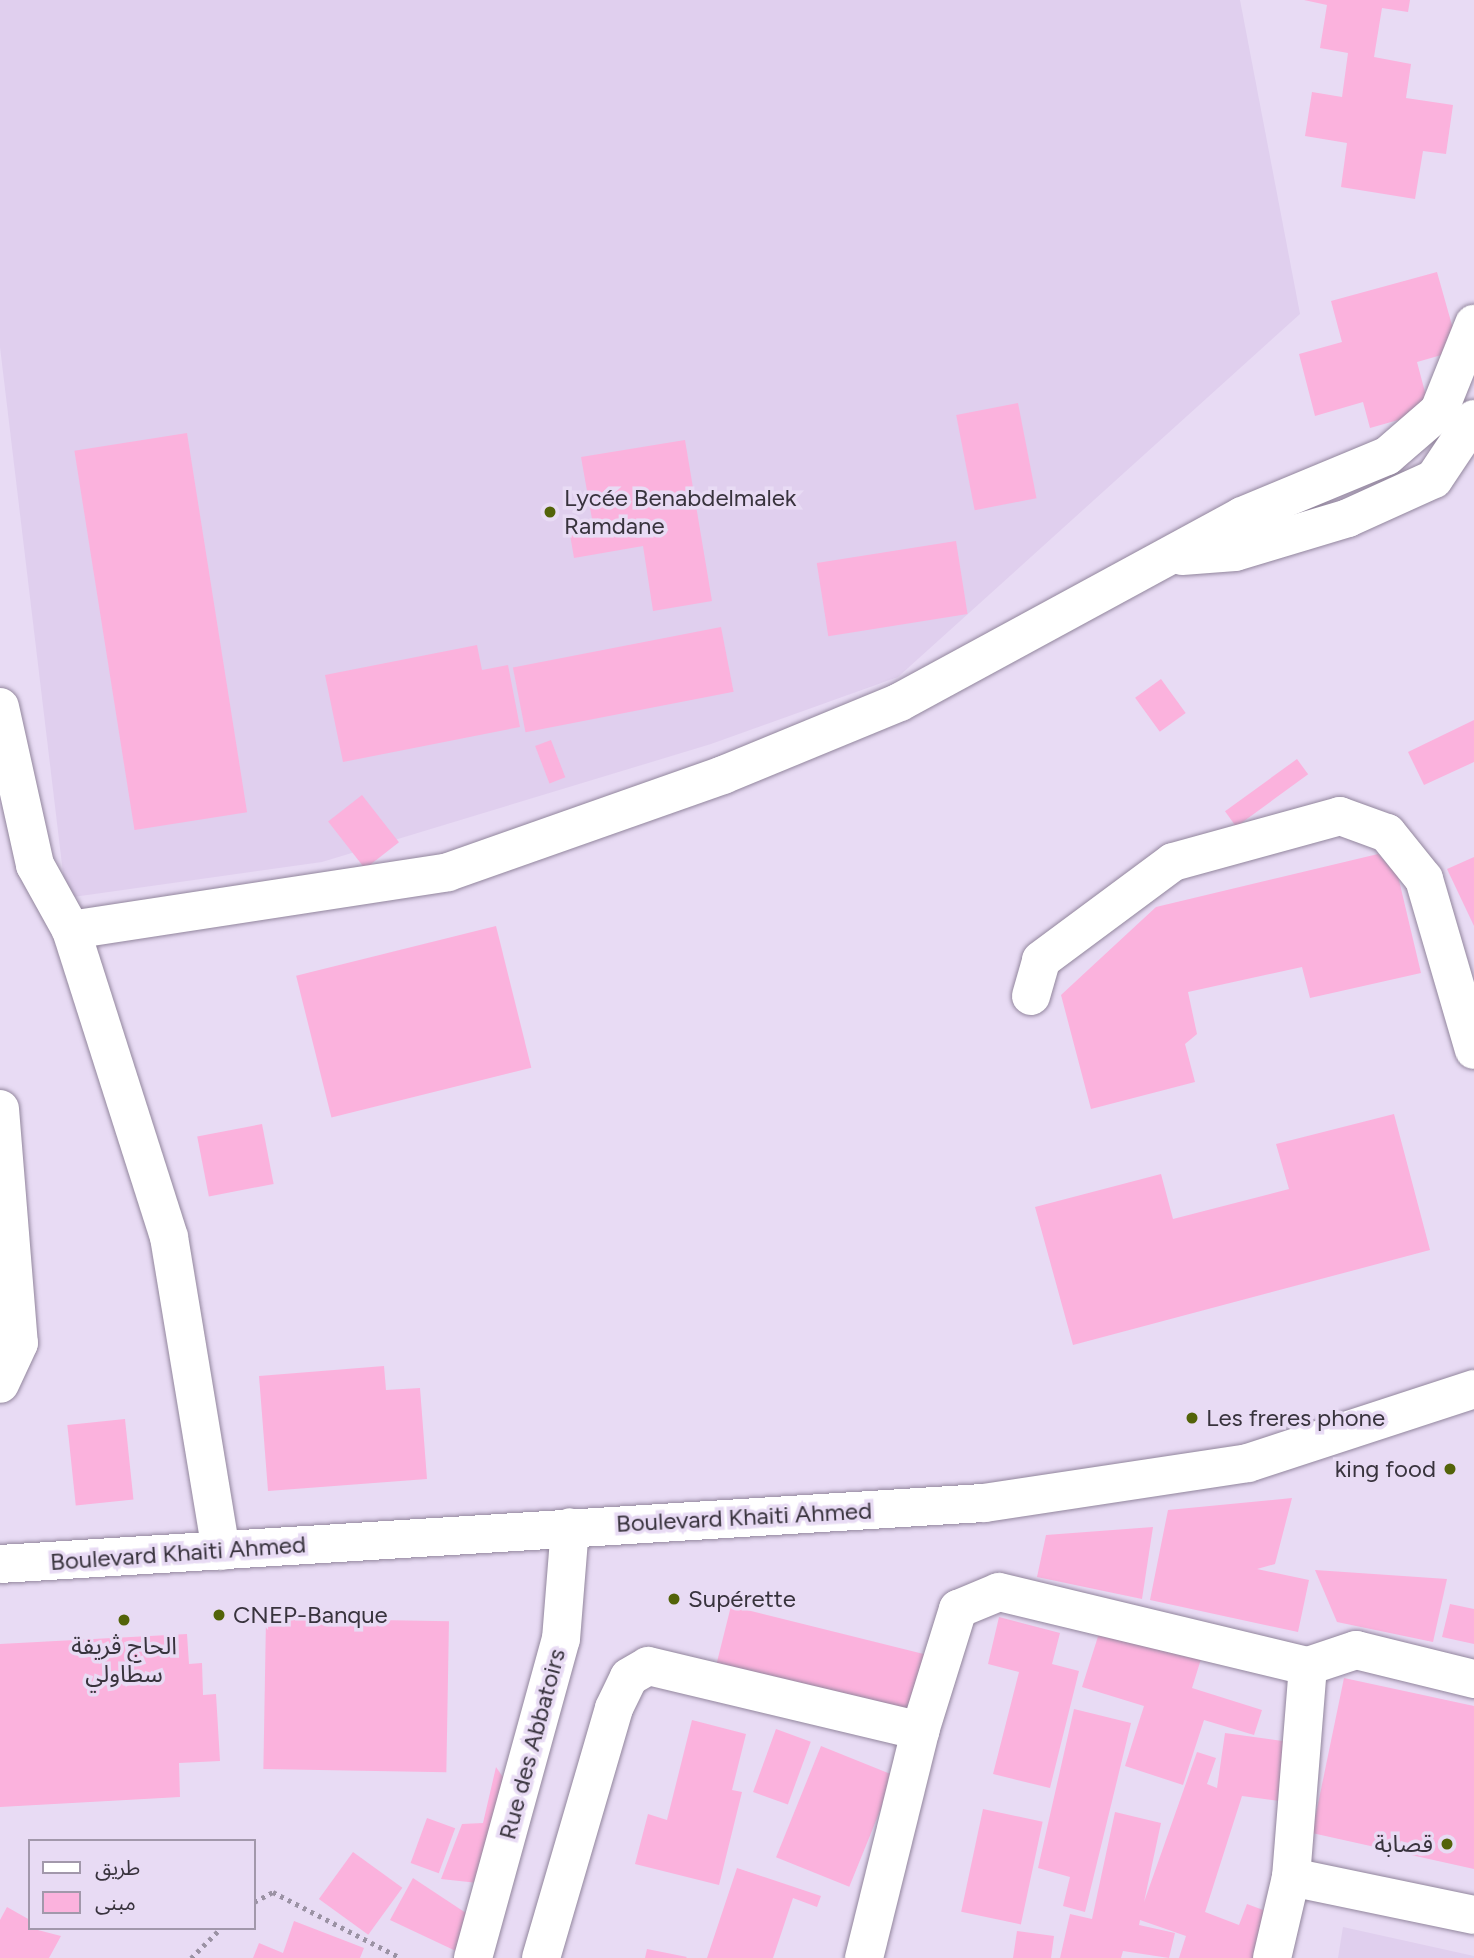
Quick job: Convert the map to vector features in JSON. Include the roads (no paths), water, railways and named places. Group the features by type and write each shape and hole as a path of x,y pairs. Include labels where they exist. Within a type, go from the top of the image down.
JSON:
{"main road":[{"path":"71,930 448,872 723,775 900,702 1173,557 1242,516 1387,456 1439,411 1474,324"},
{"path":"1173,557 1236,552 1361,513 1434,479 1474,419"},
{"path":"0,707 35,865 71,930 169,1237 221,1551"},
{"path":"1031,996 1041,960 1173,862 1340,816 1387,833 1424,879 1474,1050"},
{"path":"0,1109 19,1343 0,1384"},
{"name":"Boulevard Khaiti Ahmed","path":"0,1564 984,1503 1248,1463 1474,1390"},
{"name":"Rue des Abbatoirs","path":"473,1958 561,1639 570,1527"},
{"path":"864,1958 920,1731 958,1609 999,1592 1308,1666 1356,1650 1474,1679"},
{"path":"541,1958 614,1708 629,1677 648,1666 920,1731"},
{"path":"1272,1958 1291,1877 1308,1666"},
{"path":"1291,1877 1474,1915"}],"place":[{"name":"Lycée Benabdelmalek Ramdane","path":"550,512"},
{"name":"Les freres phone","path":"1192,1418"},
{"name":"king food","path":"1450,1469"},
{"name":"Supérette","path":"674,1599"},
{"name":"CNEP-Banque","path":"219,1615"},
{"name":"الحاج ڨريفة سطاولي","path":"124,1620"},
{"name":"قصابة","path":"1447,1844"}]}
